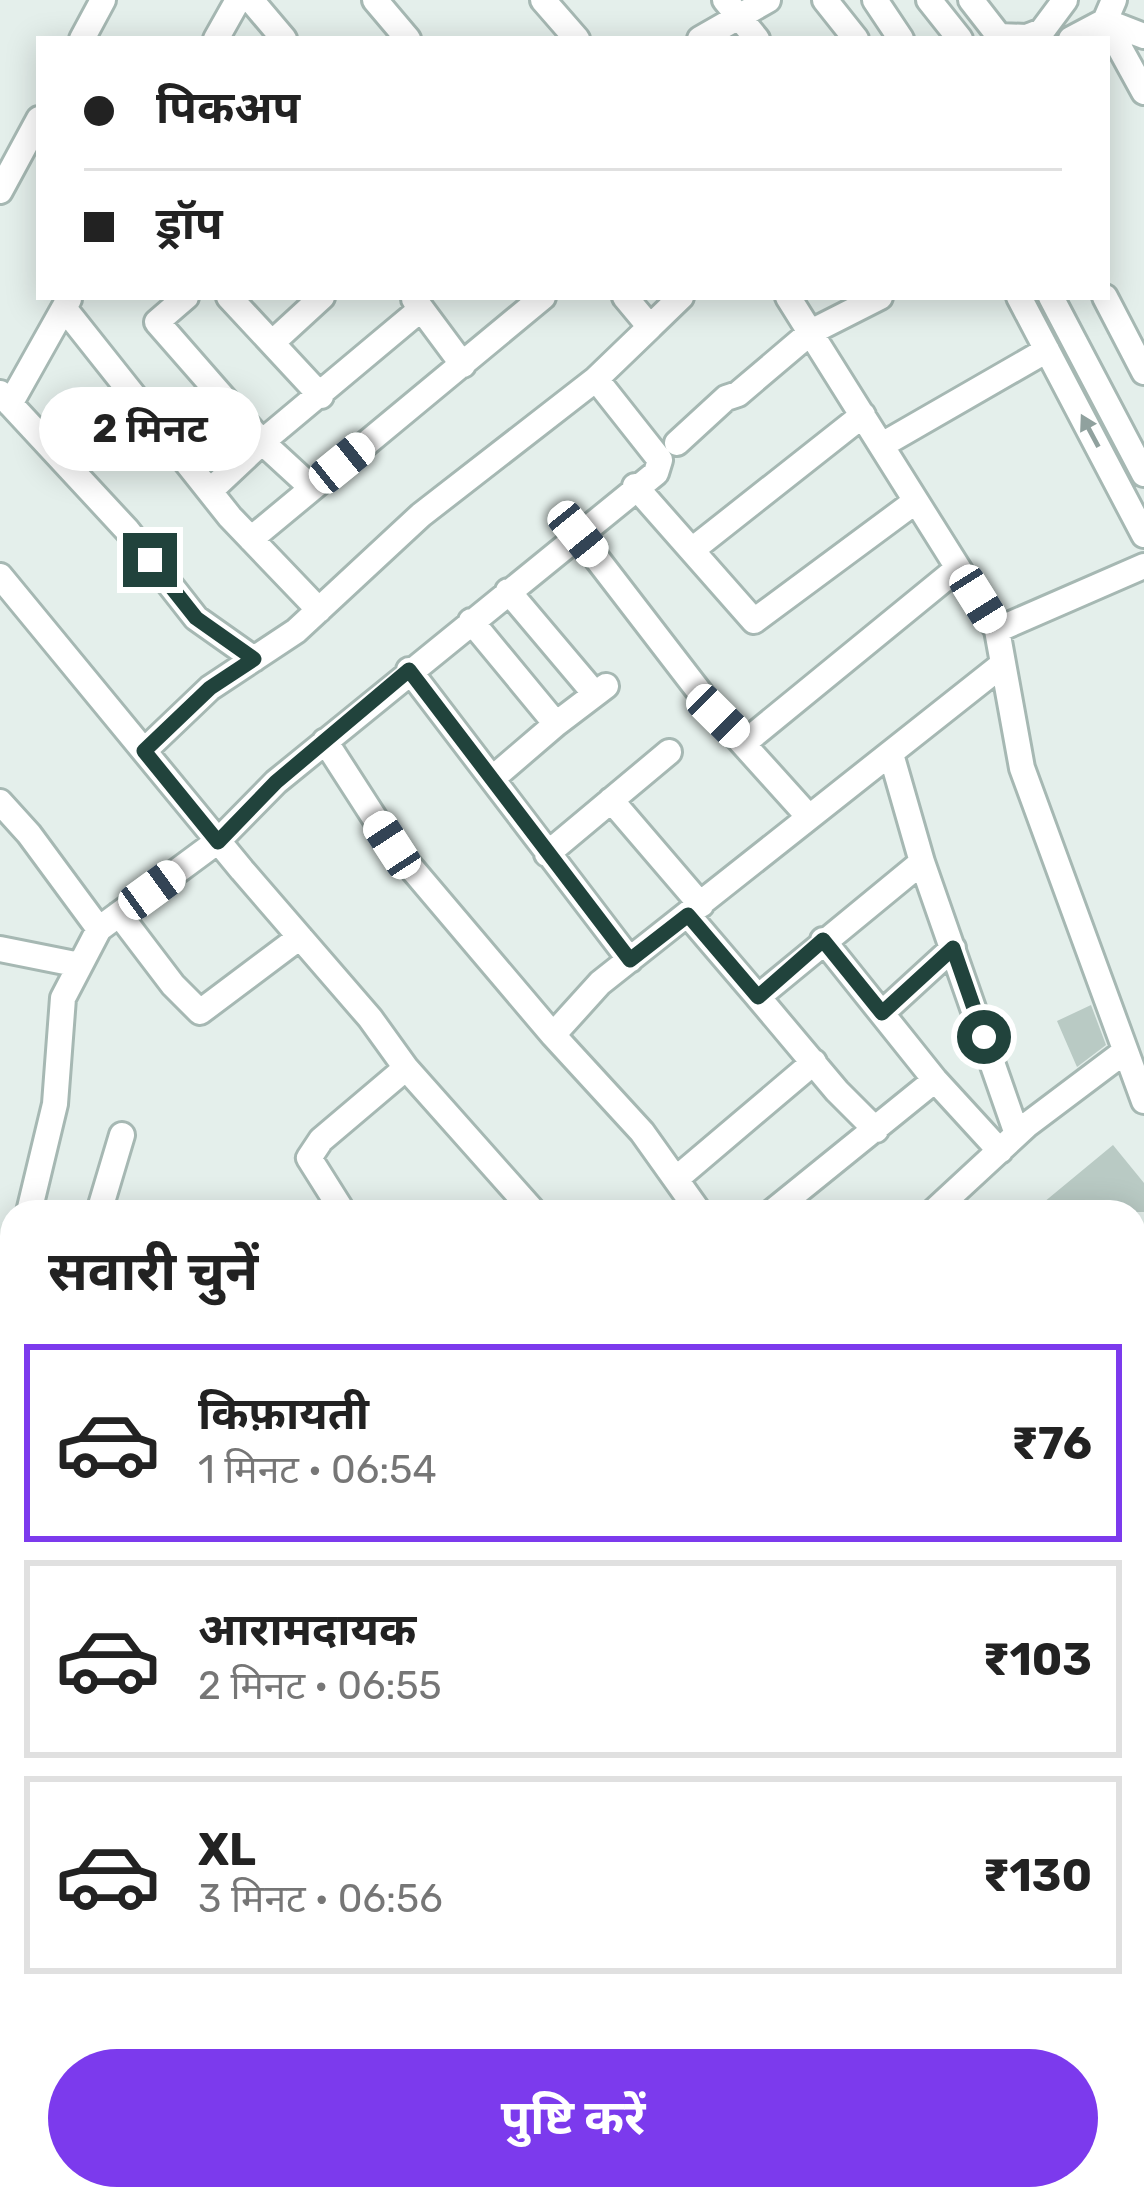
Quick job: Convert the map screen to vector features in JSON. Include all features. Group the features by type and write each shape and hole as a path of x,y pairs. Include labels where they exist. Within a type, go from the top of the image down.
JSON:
{"street":[{"path":"84,36 104,0"},
{"path":"218,36 238,0"},
{"path":"251,0 281,36"},
{"path":"375,0 405,36"},
{"path":"543,0 574,36"},
{"path":"705,36 768,0"},
{"path":"875,0 899,36"},
{"path":"929,0 958,36"},
{"path":"971,0 997,36"},
{"path":"1030,36 1042,31 1065,0"},
{"path":"834,3 854,36"},
{"path":"1110,10 1144,36"},
{"path":"1075,36 1110,10"},
{"path":"1110,10 1144,92"},
{"path":"0,191 36,125"},
{"path":"183,300 157,322 262,442 312,488"},
{"path":"232,300 321,396"},
{"path":"273,342 319,300"},
{"path":"628,300 650,327"},
{"path":"144,751 210,688 319,610 421,515 596,379 678,300"},
{"path":"790,300 997,630 1022,768 1144,1101"},
{"path":"677,443 811,332 874,300"},
{"path":"1021,300 1144,535"},
{"path":"1053,300 1144,473"},
{"path":"1107,300 1144,372"},
{"path":"254,659 196,618 127,530 5,398 67,303 251,539 319,610"},
{"path":"211,490 321,396 417,303 463,365"},
{"path":"251,539 463,365 513,307"},
{"path":"882,445 1047,350"},
{"path":"32,1200 55,1104 63,998 109,921 218,842 276,782 656,472 660,460 596,379"},
{"path":"692,550 863,415"},
{"path":"635,486 754,621 916,500"},
{"path":"578,534 718,716 809,817"},
{"path":"997,630 1144,566"},
{"path":"744,743 958,568"},
{"path":"0,576 370,1018 406,1068 523,1200"},
{"path":"493,778 601,690 508,591"},
{"path":"471,621 556,724"},
{"path":"553,1035 600,982 1004,664"},
{"path":"409,670 630,960"},
{"path":"325,741 392,845 642,1132 691,1200"},
{"path":"547,854 669,752"},
{"path":"891,754 1009,1142"},
{"path":"611,800 758,997 876,1130"},
{"path":"0,802 200,1012 300,937"},
{"path":"758,997 922,862"},
{"path":"823,940 935,1080 1009,1142"},
{"path":"882,1013 953,948"},
{"path":"0,950 80,965"},
{"path":"946,1200 1009,1142 1124,1052"},
{"path":"676,1179 814,1062"},
{"path":"335,1200 309,1158 321,1140 406,1068"},
{"path":"787,1200 935,1080"},
{"path":"102,1200 122,1135"}],"building":[{"path":"1091,1005 1106,1045 1077,1067 1057,1021"},
{"path":"1113,1145 1144,1183 1144,1200 1047,1200"}],"route":[{"path":"150,560 196,618 254,659 210,688 144,751 218,842 276,782 409,670 630,960 688,915 758,997 823,940 882,1013 953,948 984,1037"}]}
